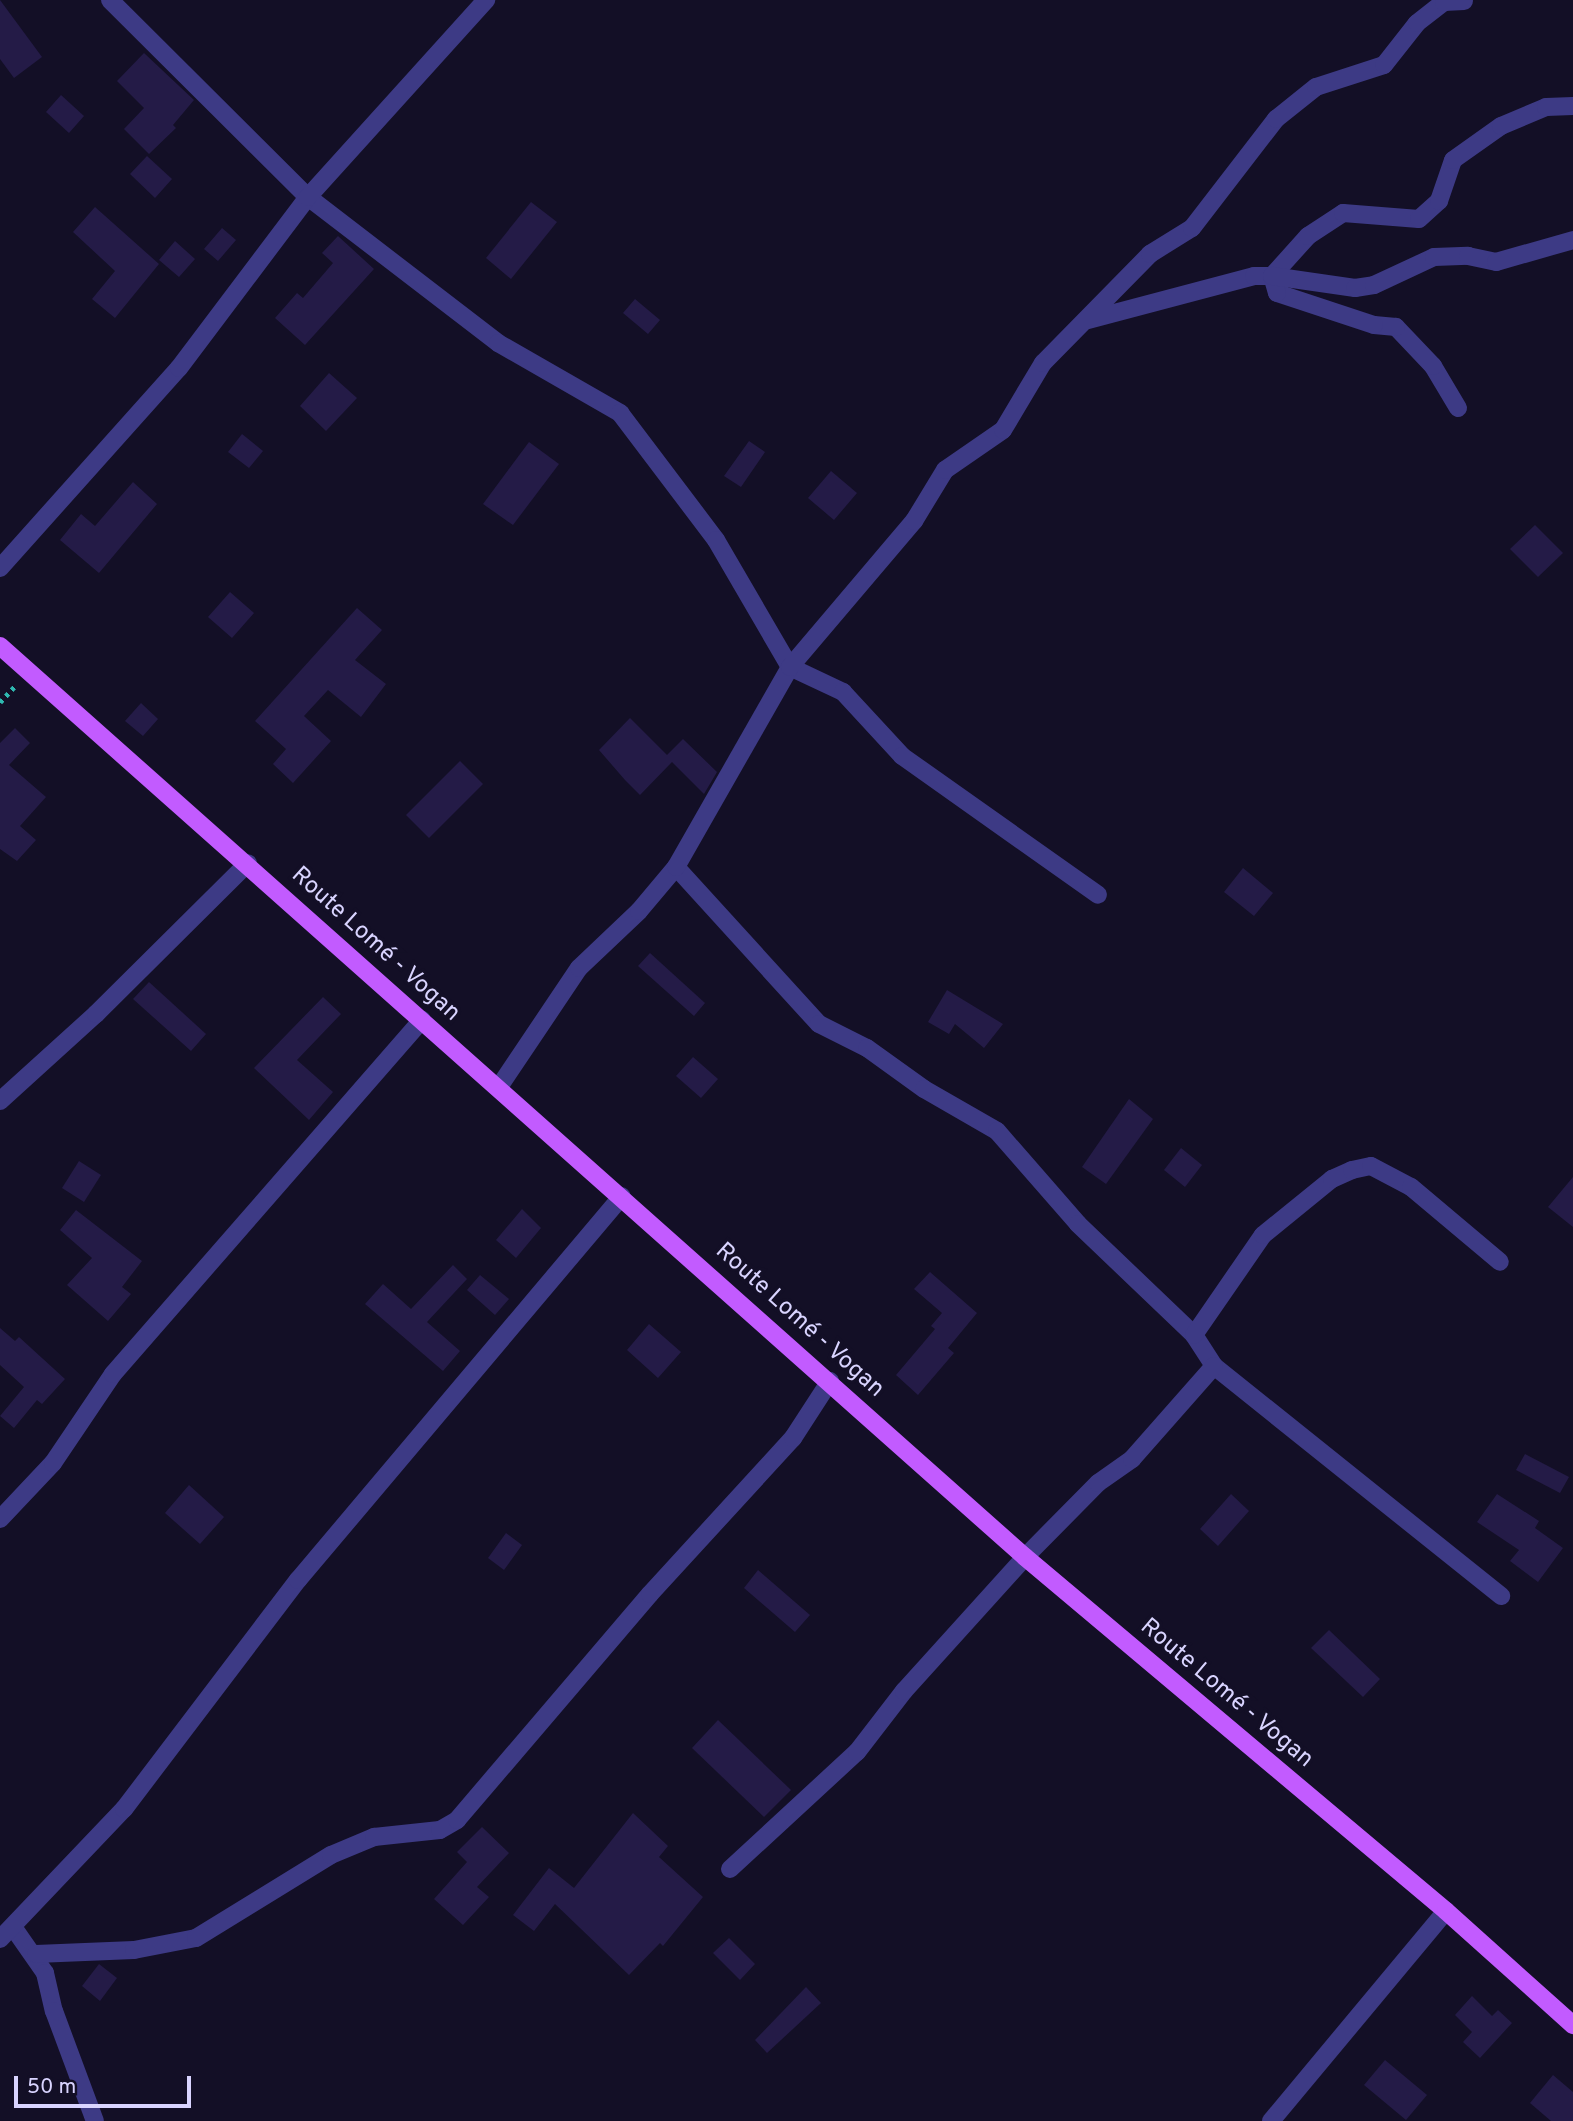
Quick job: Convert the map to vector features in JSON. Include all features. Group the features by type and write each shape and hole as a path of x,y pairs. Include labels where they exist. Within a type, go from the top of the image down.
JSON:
{"main road":[{"name":"Route Lomé - Vogan","path":"0,646 248,863 1025,1557 1446,1911 1573,2025"}],"street":[{"path":"110,0 308,197 498,343 620,413 716,540 790,667 843,692 902,756 1098,895"},
{"path":"0,568 179,368 308,197 486,0"},
{"path":"499,1087 579,968 639,911 676,867 790,667 914,522 945,470 1003,429 1043,363 1150,254 1192,228 1276,118 1316,86 1384,65 1417,23 1444,2 1464,1"},
{"path":"1272,276 1308,236 1343,213 1419,219 1439,201 1453,160 1501,126 1546,107 1573,106"},
{"path":"1088,320 1254,276 1272,276 1355,288 1384,281 1434,257 1468,256 1496,262 1573,240"},
{"path":"1272,276 1278,293 1374,325 1396,327 1433,366 1458,408"},
{"path":"0,1101 96,1014 248,863"},
{"path":"676,867 819,1024 867,1048 924,1089 997,1131 1078,1224 1194,1335 1214,1366 1502,1595"},
{"path":"0,1519 53,1463 113,1374 422,1020"},
{"path":"1194,1335 1263,1234 1332,1179 1352,1170 1371,1166 1411,1187 1500,1262"},
{"path":"95,2121 36,1954 6,1933 124,1809 298,1580 622,1196"},
{"path":"730,1869 857,1752 904,1691 1025,1557 1098,1483 1132,1460 1214,1366"},
{"path":"36,1954 134,1950 196,1938 331,1854 374,1837 440,1830 457,1820 650,1594 793,1438 830,1381"},
{"path":"1271,2121 1446,1911"}],"building":[{"path":"0,0 42,57 14,78 0,59"},
{"path":"144,53 194,100 173,125 176,128 149,154 124,129 144,108 117,81"},
{"path":"61,95 84,116 69,133 46,112"},
{"path":"147,156 172,179 155,198 130,174"},
{"path":"531,202 557,222 511,279 486,258"},
{"path":"95,207 159,264 115,318 92,299 115,271 73,232"},
{"path":"222,228 236,240 218,261 204,249"},
{"path":"338,236 374,269 305,345 275,318 297,293 303,298 333,263 322,253"},
{"path":"175,241 195,259 179,277 159,260"},
{"path":"635,299 660,320 648,334 623,313"},
{"path":"329,373 357,398 326,431 300,406"},
{"path":"242,434 263,451 249,468 228,452"},
{"path":"749,441 765,452 741,487 724,476"},
{"path":"529,442 559,464 513,525 483,504"},
{"path":"831,471 857,493 834,520 808,498"},
{"path":"133,482 157,504 99,573 60,540 81,514 95,526"},
{"path":"1535,525 1563,553 1538,577 1510,549"},
{"path":"230,592 254,613 232,638 208,617"},
{"path":"357,608 382,630 355,660 386,684 361,717 328,690 304,716 331,741 293,783 273,764 286,749 255,721"},
{"path":"141,703 158,719 143,736 125,721"},
{"path":"630,718 667,755 683,739 717,772 704,794 672,762 640,795 625,780 599,750"},
{"path":"15,728 30,743 9,765 46,797 20,826 36,840 17,861 0,849 0,743"},
{"path":"460,761 483,784 429,838 406,815"},
{"path":"1243,868 1273,893 1254,916 1224,892"},
{"path":"650,953 705,1003 694,1016 638,966"},
{"path":"149,982 206,1034 191,1051 133,999"},
{"path":"947,990 1003,1024 984,1048 955,1024 949,1034 928,1022"},
{"path":"323,997 341,1014 297,1060 333,1092 309,1120 254,1068"},
{"path":"693,1057 718,1079 701,1098 676,1076"},
{"path":"1129,1099 1153,1119 1106,1184 1082,1167"},
{"path":"1181,1148 1202,1165 1185,1187 1164,1170"},
{"path":"79,1161 101,1175 84,1202 62,1188"},
{"path":"1573,1177 1573,1227 1548,1207"},
{"path":"522,1209 541,1228 516,1258 496,1240"},
{"path":"76,1210 142,1261 122,1287 131,1294 108,1321 67,1285 92,1258 60,1230"},
{"path":"453,1265 467,1279 427,1322 460,1351 443,1371 365,1304 383,1284 411,1309"},
{"path":"930,1272 977,1313 948,1348 954,1353 918,1395 896,1375 935,1329 931,1326 942,1313 914,1289"},
{"path":"480,1275 509,1299 495,1315 467,1290"},
{"path":"649,1324 681,1352 658,1378 627,1350"},
{"path":"0,1328 15,1341 19,1337 65,1379 42,1404 37,1400 14,1428 0,1416 24,1387 0,1365"},
{"path":"1525,1454 1569,1477 1560,1493 1516,1470"},
{"path":"189,1485 224,1517 200,1544 165,1513"},
{"path":"1231,1494 1249,1511 1218,1546 1200,1529"},
{"path":"1497,1494 1539,1521 1535,1528 1563,1548 1538,1582 1510,1561 1519,1550 1477,1522"},
{"path":"506,1533 522,1545 504,1570 488,1558"},
{"path":"758,1570 810,1615 795,1632 744,1588"},
{"path":"1329,1630 1380,1679 1363,1697 1311,1648"},
{"path":"718,1720 791,1790 764,1817 692,1748"},
{"path":"633,1813 668,1846 659,1857 703,1897 663,1946 660,1943 629,1975 555,1904 534,1931 513,1915 549,1868 574,1888"},
{"path":"482,1827 509,1853 477,1887 489,1897 463,1925 434,1899 467,1862 457,1852"},
{"path":"729,1938 755,1964 740,1980 713,1953"},
{"path":"99,1964 117,1978 100,2001 82,1986"},
{"path":"806,1987 821,2003 767,2053 755,2040"},
{"path":"1472,1996 1492,2016 1498,2010 1512,2023 1480,2058 1463,2042 1472,2032 1455,2015"},
{"path":"1385,2060 1427,2095 1406,2120 1364,2085"},
{"path":"1553,2075 1573,2092 1573,2121 1551,2121 1530,2103"}]}
